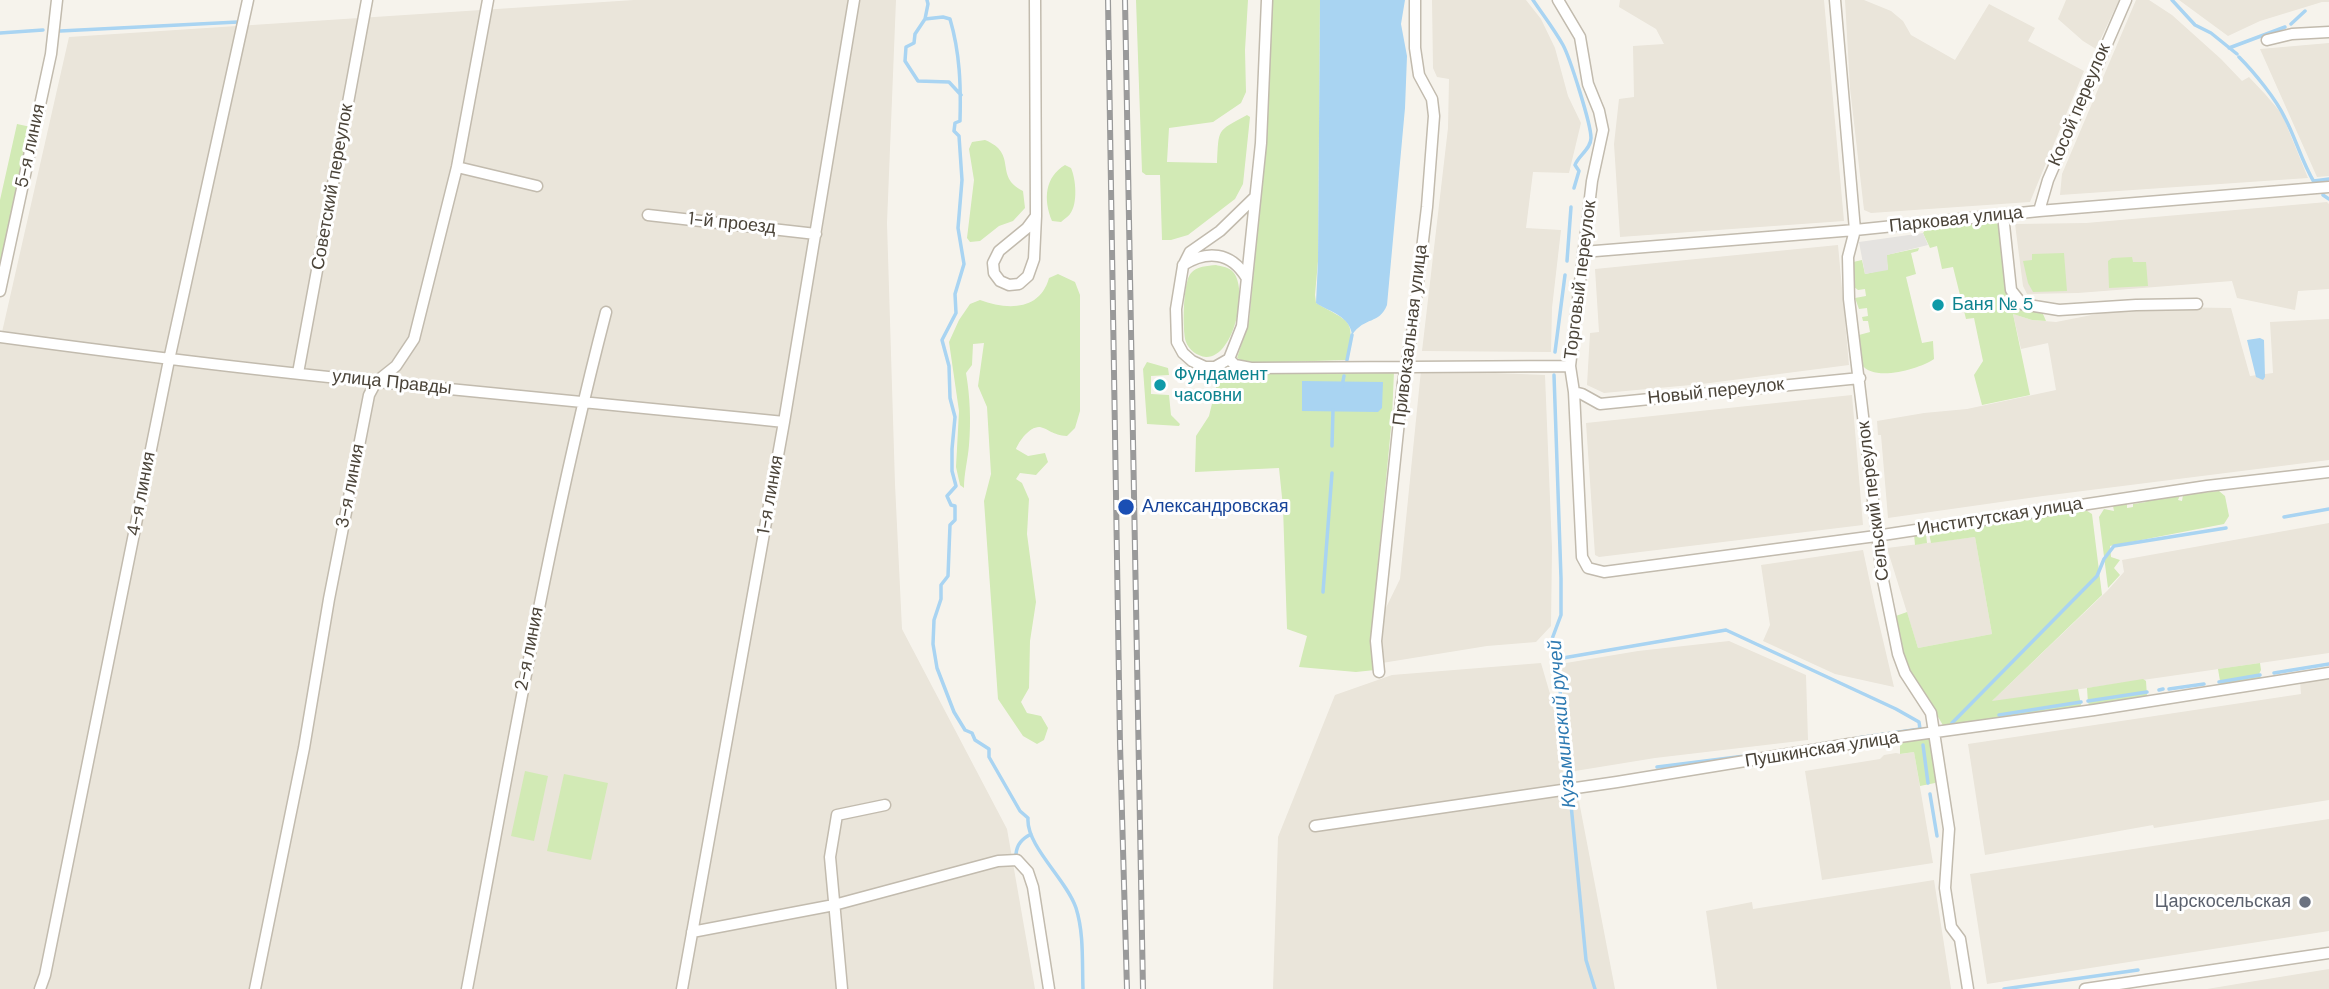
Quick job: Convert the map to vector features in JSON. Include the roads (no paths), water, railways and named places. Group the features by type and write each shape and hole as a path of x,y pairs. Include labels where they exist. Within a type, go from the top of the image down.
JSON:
{"street":[{"name":"5-я линия","path":"0,291 51,54 57,0"},
{"name":"4-я линия","path":"40,989 48,961 169,359 248,0"},
{"name":"Советский переулок","path":"298,373 367,0"},
{"name":"3-я линия","path":"255,989 304,748 329,600 369,395 376,382 396,366 414,339 457,167 488,0"},
{"name":"1-я линия","path":"682,989 784,422 854,0"},
{"path":"1035,0 1036,216 1034,259 1028,276 1018,284 1009,285 1000,281 994,273 993,263 999,251 1027,228 1036,216"},
{"path":"1254,198 1220,231 1190,252 1183,266 1176,318 1177,342 1182,352 1192,361 1205,366 1215,367 1229,359 1242,326 1261,143 1267,0"},
{"name":"Привокзальная улица","path":"1379,672 1376,641 1405,366 1412,334 1426,220 1434,116 1432,99 1419,75 1415,48 1415,0"},
{"name":"Торговый переулок","path":"1558,0 1580,37 1588,84 1603,130 1592,181 1570,366 1574,392 1582,557 1588,568"},
{"name":"Сельский переулок","path":"1835,0 1855,230 1848,257 1849,299 1876,536 1888,613 1898,654 1905,673 1931,713 1936,733 1950,846 1945,888 1951,927 1960,940 1968,989"},
{"name":"Косой переулок","path":"2039,211 2048,180 2126,0"},
{"path":"2267,40 2292,34 2329,32"},
{"path":"457,167 537,186"},
{"name":"Парковая улица","path":"1583,252 2329,187"},
{"name":"1-й проезд","path":"648,215 816,234"},
{"path":"2003,215 2011,289 2022,304 2059,310 2197,304"},
{"path":"1183,266 1196,257 1209,255 1227,258 1238,265 1246,278"},
{"name":"2-я линия","path":"467,989 536,618 583,400 606,312"},
{"name":"улица Правды","path":"0,337 376,382 583,400 784,422"},
{"path":"1229,359 1242,367 1570,366"},
{"name":"Новый переулок","path":"1574,392 1600,404 1860,378"},
{"name":"Институтская улица","path":"1588,568 1604,572 1876,536 2207,486 2329,472"},
{"name":"Пушкинская улица","path":"1315,826 2329,673"},
{"path":"842,989 830,857 837,815 885,805"},
{"path":"692,932 834,905 998,861 1017,860 1028,872 1032,887 1049,989"},
{"path":"2085,989 2329,953"}],"water":[{"path":"1320,0 1405,0 1401,24 1407,56 1405,108 1387,305 1380,315 1362,325 1352,335 1348,323 1316,303"},
{"path":"2247,340 2264,340 2263,380 2256,377"},
{"path":"1302,381 1383,382 1382,408 1378,412 1302,411"}],"waterway":[{"path":"927,0 925,19 950,19 958,57 960,121 955,123 954,131 959,136 962,180 958,228 964,264 955,294 956,313 942,340 949,366 950,398 955,417 952,471 956,486 947,496 951,505 955,506 955,520 950,525 948,576 941,585 941,599 934,620 933,644 937,668 954,712 965,730 989,749 989,757 1020,811 1028,818 1033,840 1076,908 1081,937 1083,989"},
{"name":"Кузьминский ручей","path":"1533,0 1563,45 1580,91 1590,131 1589,146 1575,165 1579,171 1574,188"},
{"path":"2172,0 2195,25 2211,33 2237,54"},
{"path":"2291,24 2305,11"},
{"path":"925,19 915,34 914,43 906,47 905,61 918,81 949,82 961,95"},
{"path":"60,31 238,22"},
{"path":"2229,48 2285,27"},
{"path":"0,33 43,30"},
{"path":"2239,57 2281,111 2314,182"},
{"path":"2314,181 2329,179"},
{"path":"2323,195 2329,199"},
{"name":"Кузьминский ручей","path":"1567,261 1571,207"},
{"name":"Кузьминский ручей","path":"1555,352 1565,275"},
{"path":"1347,360 1352,335"},
{"name":"Кузьминский ручей","path":"1554,375 1561,615 1552,639 1557,659 1586,960 1595,989"},
{"path":"1342,386 1344,376"},
{"path":"1332,446 1333,410"},
{"path":"1323,592 1332,473"},
{"path":"2284,517 2329,509"},
{"path":"1952,723 2097,576 2104,559 2114,546 2226,528"},
{"path":"1557,659 1726,630 1919,722 1920,729 1857,738"},
{"path":"2274,673 2329,664"},
{"path":"2219,682 2260,675"},
{"path":"2169,689 2204,684"},
{"path":"2159,690 2163,689"},
{"path":"2088,701 2147,692"},
{"path":"1999,715 2081,702"},
{"path":"1923,745 1928,783"},
{"path":"1657,767 1745,756"},
{"path":"1930,794 1937,836"},
{"path":"1016,854 1020,842 1031,834"},
{"path":"2004,989 2138,970"}],"railway":[{"path":"1108,0 1120,744 1127,989"},
{"path":"1125,0 1143,989"}],"place":[{"name":"Баня № 5","path":"1938,305"},
{"name":"Фундамент часовни","path":"1160,385"},
{"name":"Александровская","path":"1126,507"},
{"name":"Царскосельская","path":"2305,902"}]}
